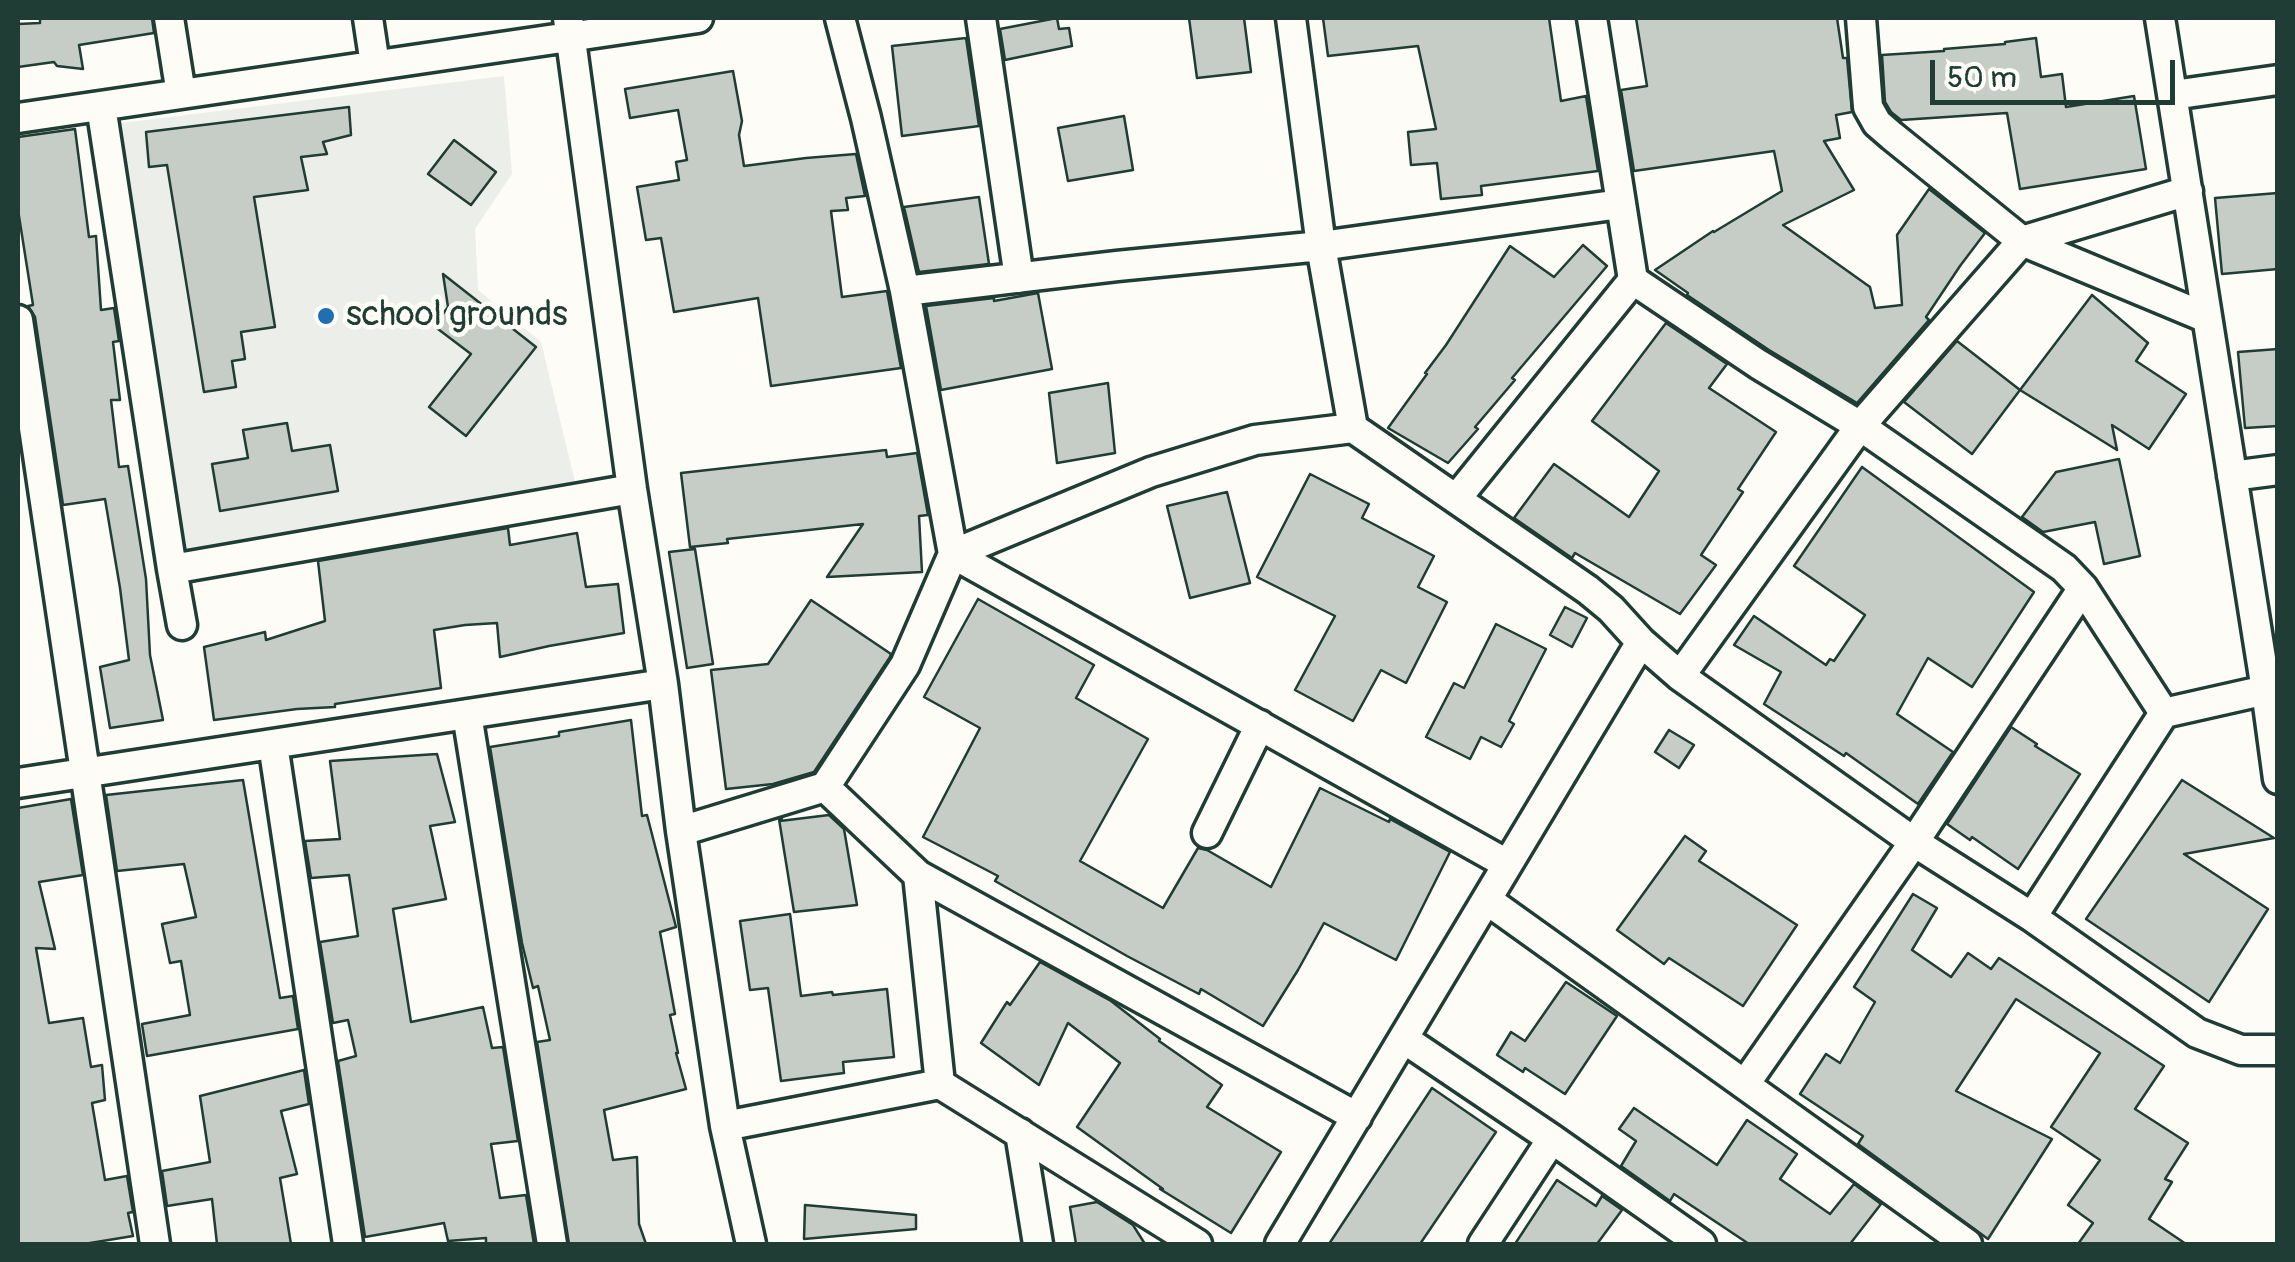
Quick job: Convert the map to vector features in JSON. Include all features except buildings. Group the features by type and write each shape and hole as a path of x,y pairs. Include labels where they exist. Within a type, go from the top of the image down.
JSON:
{"street":[{"path":"169,18 181,94"},
{"path":"368,18 375,65"},
{"path":"18,118 375,65 569,28 698,18"},
{"path":"681,831 824,788 905,665 953,554 905,291 840,18"},
{"path":"980,18 1019,278"},
{"path":"1290,18 1321,246 1352,428"},
{"path":"1592,18 1633,280 1758,364 1860,426 2064,568 2083,588 2164,713"},
{"path":"1861,18 1868,107 1877,123 2022,241 2207,318"},
{"path":"2160,18 2278,779"},
{"path":"569,28 725,1126 751,1244"},
{"path":"2172,95 2278,80"},
{"path":"101,106 182,625"},
{"path":"1680,676 1860,426 2022,241 2188,191"},
{"path":"905,291 1321,246 1620,204"},
{"path":"1456,499 1633,280"},
{"path":"18,320 156,1244"},
{"path":"953,554 1168,467 1255,440 1352,428 1588,590 1680,676 1914,842 2032,918 2197,1033 2241,1050 2278,1050"},
{"path":"2232,476 2278,470"},
{"path":"172,569 632,490"},
{"path":"953,554 1508,864"},
{"path":"1746,1084 2083,588"},
{"path":"1280,1244 1641,642"},
{"path":"18,783 663,684"},
{"path":"2032,918 2164,713 2266,690"},
{"path":"467,714 552,1244"},
{"path":"1207,833 1260,725"},
{"path":"274,744 348,1244"},
{"path":"824,788 918,875 1357,1116"},
{"path":"918,875 940,1084"},
{"path":"1487,900 1966,1244"},
{"path":"1404,1039 1701,1244"},
{"path":"725,1126 940,1084 1198,1244"},
{"path":"1020,1133 1038,1244"},
{"path":"1482,1244 1552,1139"}],"shaded area":[{"name":"school grounds","path":"504,76 512,174 475,229 478,290 541,342 577,490 177,553 167,539 121,123"}],"place":[{"name":"school grounds","path":"326,316"}]}
